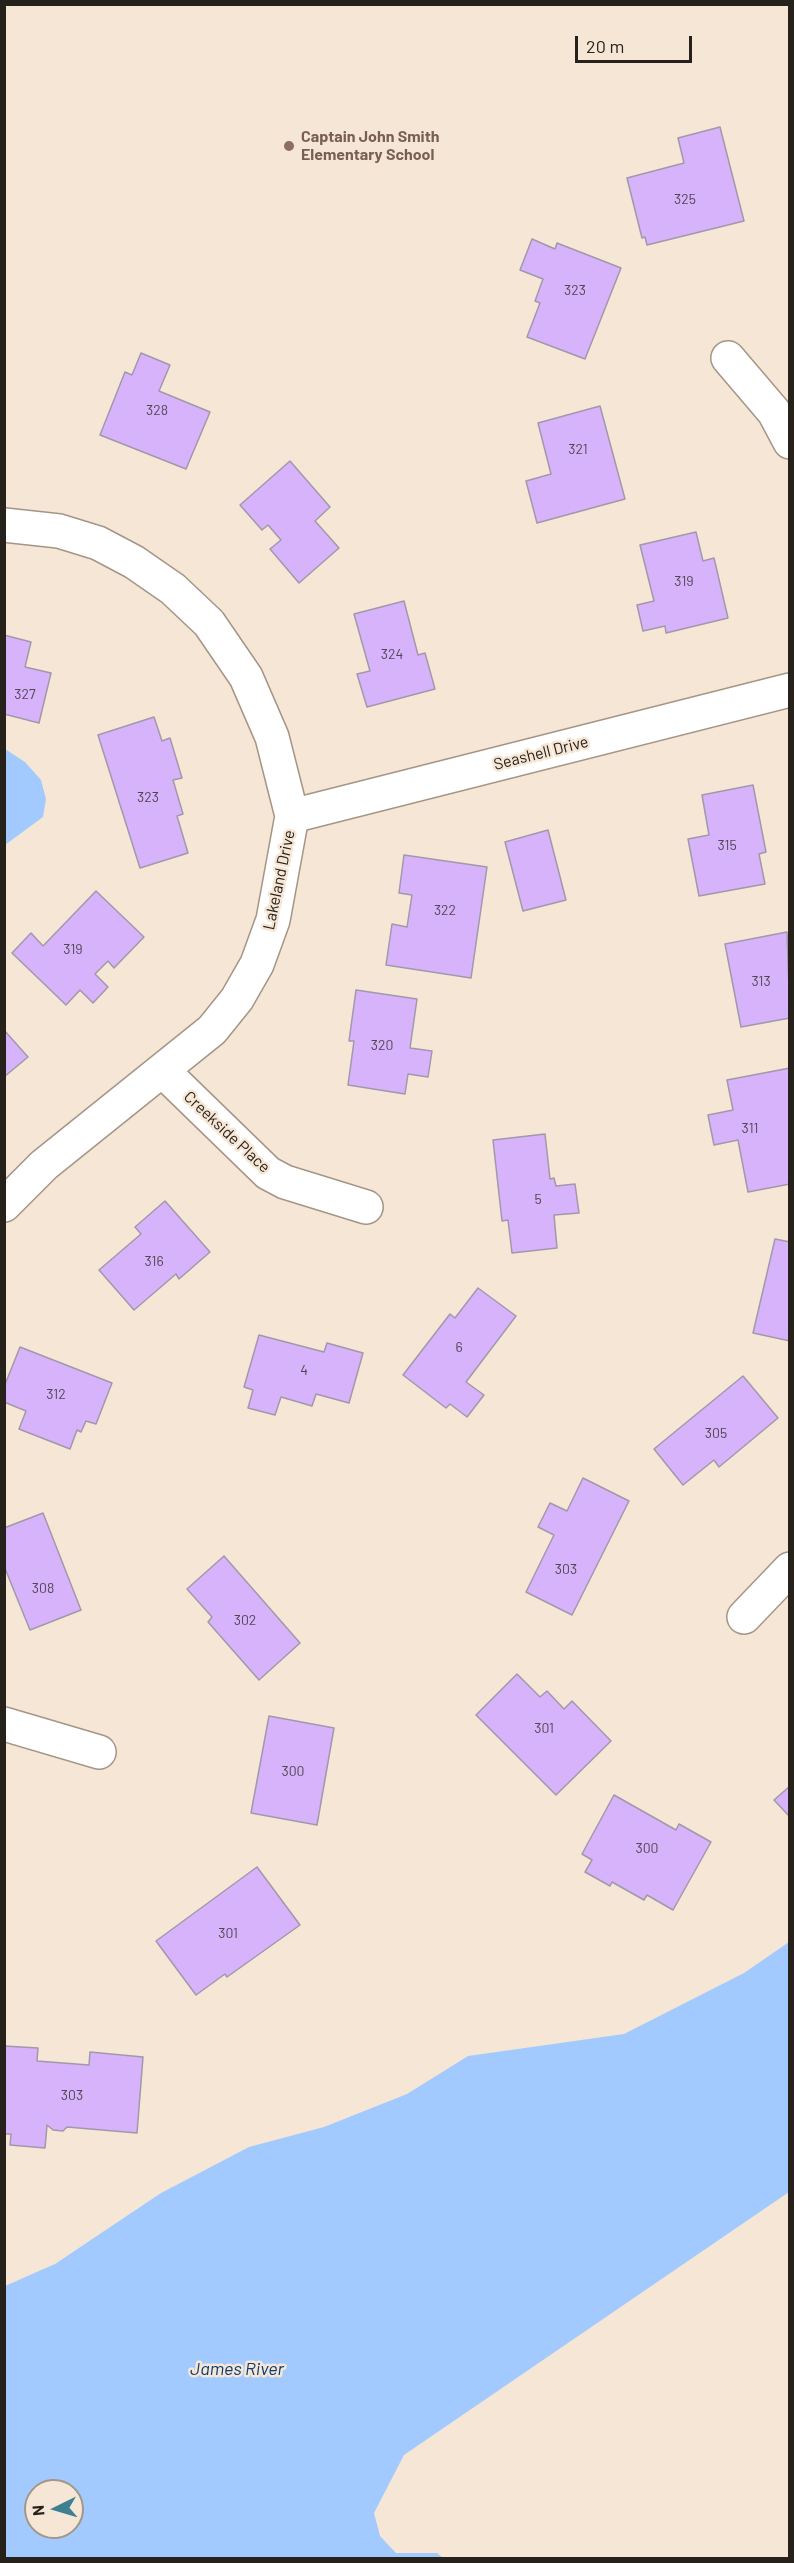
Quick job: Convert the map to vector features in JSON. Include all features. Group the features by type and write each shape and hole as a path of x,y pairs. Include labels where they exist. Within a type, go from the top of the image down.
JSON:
{"street":[{"path":"728,358 774,412 789,442"},
{"name":"Lakeland Drive","path":"4,525 59,531 98,543 134,562 173,590 208,623 246,677 272,737 292,816 273,920 257,964 237,999 212,1030 44,1165 4,1205"},
{"name":"Seashell Drive","path":"292,816 789,690"},
{"name":"Creekside Place","path":"163,1071 268,1173 285,1182 366,1207"},
{"path":"744,1617 789,1569"},
{"path":"4,1725 99,1752"}],"water":[{"path":"5,749 25,762 41,780 46,799 43,817 5,845"},
{"name":"James River","path":"789,1942 789,2192 404,2455 374,2513 380,2536 396,2553 437,2553 443,2558 5,2558 5,2286 55,2264 161,2193 249,2147 324,2127 407,2094 468,2056 624,2034 744,1973"}],"building":[{"path":"720,127 744,221 647,245 645,237 642,238 627,178 684,163 678,138"},
{"path":"532,239 555,249 557,243 621,268 585,359 527,337 540,303 535,301 543,279 520,270"},
{"path":"141,353 170,365 159,391 210,412 186,469 100,435 125,372 132,375"},
{"path":"600,406 625,499 537,523 526,481 551,474 538,423"},
{"path":"290,461 330,507 315,521 339,548 299,583 270,549 281,540 268,525 262,530 240,505"},
{"path":"696,532 703,561 714,558 728,618 666,633 665,626 643,631 637,605 654,601 640,545"},
{"path":"404,601 418,655 425,653 435,689 367,707 357,674 370,671 354,614"},
{"path":"4,635 31,642 25,667 51,673 39,723 4,714"},
{"path":"154,717 162,741 170,738 182,778 173,780 183,814 177,816 188,853 140,868 98,735"},
{"path":"753,785 766,852 759,854 765,884 699,896 688,839 709,835 702,795"},
{"path":"548,830 566,900 523,911 505,842"},
{"path":"404,855 487,867 471,978 386,965 392,924 407,927 412,895 399,893"},
{"path":"96,891 144,937 114,968 108,961 95,974 108,987 93,1003 80,990 66,1005 12,953 31,933 43,946"},
{"path":"787,932 790,1018 741,1027 725,944"},
{"path":"356,990 417,999 410,1048 432,1051 428,1077 408,1074 405,1094 348,1085 354,1041 349,1041"},
{"path":"4,1030 28,1057 4,1077"},
{"path":"790,1068 790,1184 748,1192 738,1140 714,1145 708,1115 733,1110 727,1080"},
{"path":"545,1134 550,1179 554,1178 556,1186 575,1184 579,1213 554,1215 557,1248 512,1253 508,1220 502,1221 493,1140"},
{"path":"165,1201 210,1252 179,1279 176,1274 134,1310 99,1270 141,1234 135,1227"},
{"path":"775,1239 790,1242 790,1341 753,1333"},
{"path":"478,1288 516,1316 466,1382 484,1395 467,1417 450,1404 446,1408 403,1375 450,1314 455,1318"},
{"path":"259,1335 324,1352 327,1343 363,1353 349,1403 316,1394 312,1406 281,1397 275,1415 248,1408 253,1390 244,1387"},
{"path":"20,1347 112,1383 96,1424 86,1421 81,1432 77,1430 70,1449 19,1429 26,1411 4,1402 4,1387"},
{"path":"743,1376 778,1418 719,1467 714,1460 683,1485 654,1449"},
{"path":"583,1478 629,1501 572,1615 526,1592 554,1535 538,1527 550,1503 567,1511"},
{"path":"43,1513 81,1610 30,1630 4,1566 4,1528"},
{"path":"224,1556 300,1643 259,1680 208,1622 212,1617 187,1589"},
{"path":"517,1674 540,1697 547,1691 564,1709 572,1701 611,1741 556,1795 476,1715"},
{"path":"269,1716 334,1728 317,1825 251,1813"},
{"path":"790,1786 790,1817 774,1800"},
{"path":"614,1795 676,1830 679,1824 711,1842 673,1910 647,1895 644,1900 612,1882 610,1886 585,1872 592,1860 582,1854"},
{"path":"257,1867 300,1925 227,1977 225,1974 196,1995 156,1941"},
{"path":"4,2046 38,2048 37,2061 89,2065 90,2052 143,2057 137,2133 67,2127 63,2131 53,2130 47,2125 45,2148 10,2145 11,2134 4,2134"}],"place":[{"name":"Captain John Smith Elementary School","path":"289,146"}]}
